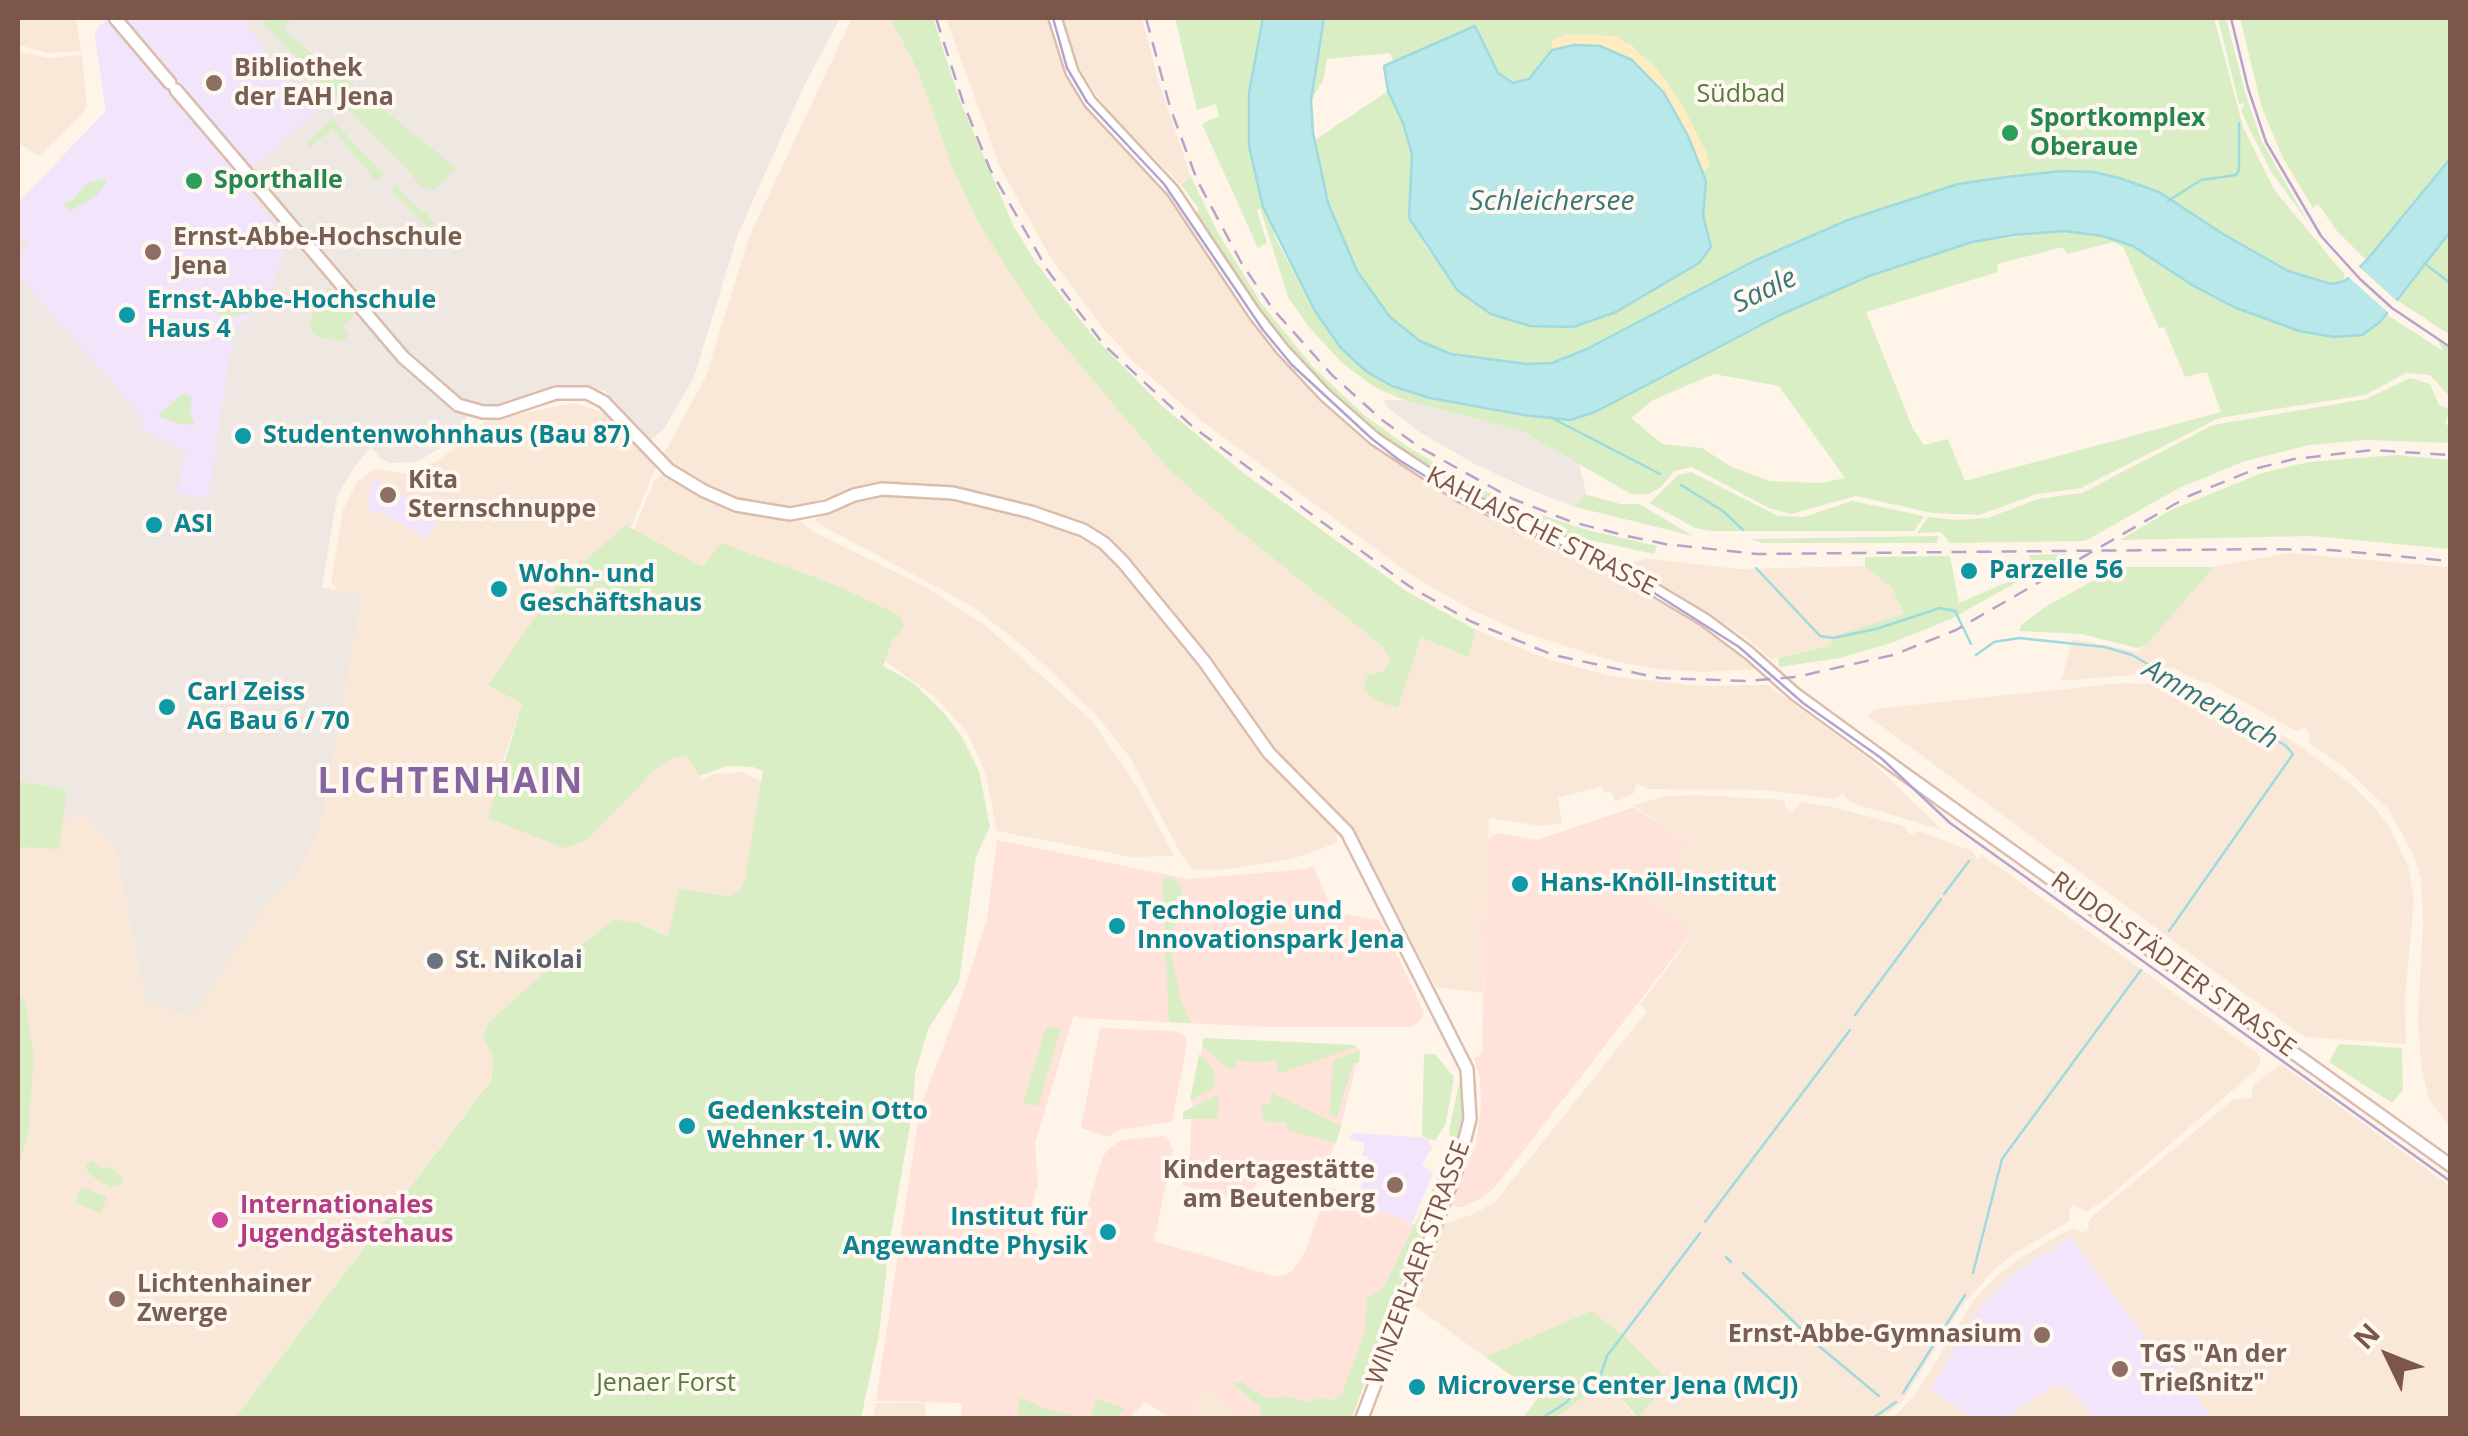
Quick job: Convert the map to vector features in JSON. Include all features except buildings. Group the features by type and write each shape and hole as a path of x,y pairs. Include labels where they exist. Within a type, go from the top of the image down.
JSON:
{"main road":[{"name":"WINZERLAER STRASSE","path":"115,18 414,369 454,402 475,411 499,412 547,395 574,391 594,395 669,470 704,492 752,510 807,512 882,489 925,489 1032,512 1083,530 1123,562 1204,660 1269,754 1349,836 1465,1062 1471,1097 1469,1127 1458,1166 1362,1418"},
{"name":"KAHLAISCHE STRASSE","path":"1055,18 1072,72 1090,102 1174,191 1282,349 1336,404 1390,449 1461,496 1615,566 1680,604 1732,639 1795,694 1896,767"},
{"name":"RUDOLSTÄDTER STRASSE","path":"1896,767 2450,1164"}],"shaded area":[{"path":"18,18 76,18 81,51 49,53 18,45"},
{"path":"109,18 840,18 803,88 738,234 694,377 664,429 650,440 604,390 563,387 509,406 472,405 458,438 416,462 390,463 371,447 355,466 337,496 322,587 361,596 320,826 297,876 265,906 193,1016 146,1002 116,848 81,811 61,827 66,790 18,781 18,203 106,111 95,36 98,27"},
{"name":"Ernst-Abbe-Hochschule Jena","path":"109,18 243,18 268,57 319,110 237,180 288,240 266,307 235,328 208,498 176,493 187,452 145,430 139,413 18,275 18,263 28,241 18,235 18,203 106,111 95,36 98,27"},
{"path":"852,18 890,18 918,71 953,169 979,224 1036,313 1169,470 1382,646 1391,660 1382,672 1398,708 1421,637 1468,656 1476,630 1550,660 1611,676 1701,686 1768,685 1870,760 1942,830 1852,803 1842,793 1835,799 1767,790 1649,789 1637,784 1633,794 1615,802 1611,791 1604,793 1601,786 1558,798 1562,823 1541,826 1489,818 1483,993 1436,987 1341,815 1272,746 1161,595 1098,531 985,493 929,483 889,482 799,505 753,506 705,488 671,466 664,459 665,452 706,376 749,237"},
{"path":"946,18 1049,18 1066,73 1090,111 1178,205 1279,354 1364,435 1437,487 1658,595 1727,641 1760,669 1659,669 1613,661 1519,631 1414,577 1200,420 1136,364 1101,326 1049,255 999,165"},
{"path":"1062,18 1142,18 1191,177 1181,185 1115,119 1089,85"},
{"path":"18,51 48,58 82,55 87,104 84,112 39,156 18,143"},
{"path":"1384,400 1404,400 1522,431 1579,464 1586,492 1576,507 1531,490 1418,431 1387,407"},
{"path":"574,403 608,414 654,462 655,470 631,527 626,525 489,686 522,704 503,760 587,839 670,759 687,756 702,780 715,774 742,772 762,782 740,892 730,896 680,889 668,937 638,923 613,921 548,970 488,1023 484,1038 493,1056 492,1078 235,1418 18,1418 18,1167 28,1136 25,1001 18,994 18,847 58,848 61,827 81,811 116,848 146,1002 297,876 361,597 339,592 331,582 343,510 357,482 375,469 406,474 435,462 462,444 485,421"},
{"path":"664,473 735,509 798,519 814,532 927,588 986,626 1091,720 1137,786 1174,856 1131,857 997,831 985,771 967,732 935,697 885,661 892,641 904,627 899,615 836,585 721,544 704,568 634,529 654,481"},
{"name":"Kita Sternschnuppe","path":"372,478 441,515 427,538 385,514 367,510"},
{"path":"894,494 974,501 1001,508 1054,525 1105,552 1197,658 1277,769 1330,822 1337,832 1337,843 1292,859 1194,870 1182,856 1129,756 1096,715 1026,648 970,605 815,522 819,514"},
{"path":"2288,553 2450,567 2450,1127 2429,1100 2421,1065 2418,1018 2423,925 2421,878 2412,852 2388,809 2346,769 2308,742 2310,734 2305,728 2296,731 2172,667 2167,672 2061,681 2073,639 2137,652 2214,567"},
{"path":"1645,558 1737,569 1865,566 1892,588 1905,614 1829,646 1771,659 1744,636 1624,566"},
{"path":"2122,683 2182,685 2216,696 2300,746 2353,786 2377,810 2408,866 2414,898 2405,999 2406,1044 2306,1037 2297,1032 1868,716 1874,709"},
{"path":"1668,796 1784,800 1792,813 1801,802 1828,806 1904,826 1910,835 1918,831 1972,851 1978,860 1982,855 2261,1059 2256,1070 2111,1195 2087,1212 2073,1205 2069,1210 2070,1221 2016,1252 1994,1270 1961,1307 1903,1400 1882,1418 1638,1418 1668,1382 1591,1311 1485,1357 1412,1304 1443,1224 1495,1202 1647,1011 1640,1005 1694,932 1649,900 1689,844 1633,805"},
{"path":"1634,807 1689,844 1649,900 1694,931 1496,1186 1484,1197 1456,1207 1452,1200 1476,1145 1481,1103 1474,1059 1482,1053 1487,840 1498,833 1537,840"},
{"path":"997,840 1188,879 1306,869 1313,865 1338,913 1378,920 1383,926 1424,1012 1413,1027 1269,1027 1078,1018 1074,1014 1035,1143 1038,1184 1024,1231 1069,1244 1081,1226 1103,1156 1121,1140 1162,1136 1167,1137 1173,1150 1154,1241 1274,1276 1285,1275 1303,1257 1329,1187 1416,1225 1341,1418 1241,1418 1207,1387 1188,1418 1171,1418 1145,1402 1129,1418 961,1418 962,1403 876,1401 920,1108 987,919"},
{"path":"1100,1028 1177,1031 1185,1037 1187,1044 1172,1122 1119,1130 1108,1137 1081,1128"},
{"path":"1204,1038 1355,1045 1360,1050 1324,1175 1315,1176 1276,1160 1273,1169 1259,1173 1250,1204 1182,1185 1190,1154 1192,1100"},
{"path":"2281,1064 2450,1186 2450,1418 1893,1418 1915,1395 1974,1300 1998,1275 2065,1232 2075,1228 2083,1233 2089,1229 2088,1223 2095,1214 2234,1099 2251,1098 2254,1084"},
{"name":"Kindertagestätte am Beutenberg","path":"1352,1133 1428,1138 1432,1148 1422,1164 1433,1174 1412,1223 1374,1208 1359,1196 1369,1157 1362,1155 1365,1143 1350,1139"},
{"name":"Ernst-Abbe-Gymnasium","path":"2070,1237 2164,1362 2170,1361 2212,1418 2095,1418 2069,1390 2053,1385 2007,1418 1972,1418 1931,1389 1987,1299 2012,1274 2049,1250 2057,1250 2054,1246"},
{"path":"1605,1380 1636,1418 1556,1418 1580,1398"},
{"path":"1207,1387 1241,1418 1188,1418"},
{"path":"876,1403 925,1403 926,1418 873,1418"}],"green space":[{"path":"272,18 292,18 283,29 319,60 314,65 332,82 340,75 456,168 434,190 421,187 267,27 264,23"},
{"path":"890,18 933,18 960,101 1014,227 1037,264 1092,335 1163,407 1246,475 1406,591 1476,630 1468,657 1421,637 1398,708 1375,700 1363,689 1368,675 1382,672 1391,660 1382,646 1169,470 1036,313 979,224 953,169 918,71"},
{"path":"1175,18 1263,18 1249,93 1275,237 1314,311 1481,406 1524,415 1595,412 1780,315 1869,276 1972,242 2064,231 2085,232 2133,246 2234,307 2380,322 2386,314 2443,351 2438,340 2450,347 2450,397 2430,375 2406,373 2365,395 2219,418 2081,488 2037,494 1979,515 1932,513 1856,496 1791,514 1769,508 1692,467 1674,471 1649,494 1631,494 1522,431 1404,400 1376,388 1343,364 1288,297 1260,208 1257,210 1267,243 1258,248 1202,124 1219,116 1216,104 1197,110","holes":["2113,242 2123,247 2185,377 2207,372 2221,412 1965,481 1948,439 1924,445 1913,429 1866,312 1998,272 1997,264 2063,247 2067,254","1714,374 1779,386 1845,478 1821,483 1769,481 1730,466 1702,448 1662,444 1631,418 1653,400"]},
{"name":"Südbad","path":"1324,18 2214,18 2243,127 2275,191 2344,274 2345,281 2319,282 2288,271 2159,192 2093,172 1958,184 1848,220 1754,261 1587,349 1552,363 1527,364 1451,354 1420,341 1390,318 1357,271 1328,203 1315,140 1388,91 1412,154 1409,218 1426,247 1458,291 1491,314 1530,326 1573,327 1616,312 1699,263 1710,247 1703,215 1706,182 1702,172 1709,167 1706,152 1667,82 1631,45 1552,40 1552,50 1529,79 1514,83 1498,74 1474,26 1394,62 1390,53 1327,59 1323,81 1311,100"},
{"path":"2218,18 2226,18 2262,142 2308,222 2272,173 2248,126 2241,110 2245,103 2239,104"},
{"path":"2240,18 2450,18 2450,159 2367,261 2337,231 2318,204 2313,208 2283,158 2262,108"},
{"path":"331,119 384,174 375,180 333,129 310,147 307,144"},
{"path":"1191,177 1218,233 1261,303 1313,367 1363,414 1468,483 1529,511 1587,530 1657,546 1654,554 1577,537 1571,540 1493,506 1430,471 1360,419 1303,365 1227,266 1196,215 1199,209 1181,185"},
{"path":"104,178 106,183 96,196 70,211 64,203 88,183"},
{"path":"394,184 426,212 438,232 441,250 437,237 393,192"},
{"path":"2450,232 2450,335 2397,300"},
{"path":"242,288 251,291 251,312 236,317 217,315 217,310"},
{"path":"329,288 355,314 343,325 349,335 342,341 316,336 309,327 315,302"},
{"path":"2410,378 2430,384 2439,405 2450,409 2445,424 2450,426 2450,443 2366,440 2309,445 2245,461 2179,488 2085,541 1950,543 1941,532 1917,533 1928,517 1988,518 2038,499 2082,493 2213,425 2366,399"},
{"path":"184,393 192,397 190,413 195,425 157,416"},
{"path":"2397,455 2450,460 2450,549 2312,536 2120,540 2171,510 2262,473 2309,462"},
{"path":"1691,472 1778,516 1804,517 1852,501 1924,516 1914,531 1695,528 1650,503 1678,475"},
{"path":"1584,494 1620,504 1639,504 1693,536 1576,507"},
{"name":"Jenaer Forst","path":"626,525 703,567 721,543 836,585 899,615 904,627 892,641 883,666 912,682 943,712 962,737 979,771 990,827 976,857 959,982 928,1029 915,1074 879,1334 861,1418 235,1418 492,1079 493,1056 483,1038 488,1023 547,970 614,920 638,923 668,937 679,889 730,896 740,891 745,880 763,771 753,767 727,766 699,776 687,756 670,759 587,840 564,848 488,818 522,704 488,685 560,582"},
{"path":"1938,536 1937,543 1762,543 1751,539"},
{"path":"2067,554 1951,619 1894,642 1840,658 1779,667 1778,658 1829,646 1838,635 1904,614 1892,588 1865,566 1865,557 1950,556 1959,603 2033,571 2029,555"},
{"path":"2118,567 2214,567 2147,644 2137,648 2081,634 2020,631 2021,625 2045,607"},
{"path":"18,781 67,790 59,849 18,847"},
{"path":"1173,877 1182,887 1182,897 1172,937 1172,957 1181,1000 1191,1023 1169,1022 1162,878"},
{"path":"18,994 25,1001 34,1055 28,1136 18,1167"},
{"path":"1046,1027 1061,1028 1038,1106 1023,1103"},
{"path":"1204,1038 1356,1047 1277,1074 1277,1060 1236,1060 1235,1070 1227,1068 1202,1046"},
{"path":"2339,1044 2402,1048 2403,1090 2392,1103 2329,1062"},
{"path":"1360,1050 1359,1063 1353,1063 1337,1118 1329,1115 1333,1060"},
{"path":"1199,1054 1213,1069 1215,1081 1212,1089 1190,1101"},
{"path":"1424,1054 1435,1054 1454,1077 1446,1123 1435,1141 1422,1136"},
{"path":"1459,1083 1463,1087 1462,1116 1452,1166 1391,1308 1352,1418 1261,1418 1260,1407 1232,1383 1244,1382 1269,1399 1287,1396 1308,1402 1341,1396 1365,1331 1367,1297 1382,1290 1435,1184 1451,1142 1449,1131"},
{"path":"1271,1092 1341,1126 1336,1143 1287,1130 1287,1123 1266,1122 1262,1103 1270,1105"},
{"path":"1218,1094 1218,1119 1183,1119 1183,1112"},
{"path":"93,1160 102,1169 116,1171 124,1180 110,1188 88,1173 86,1165"},
{"path":"81,1187 107,1197 101,1213 75,1203"},
{"path":"1591,1311 1625,1337 1669,1382 1638,1418 1605,1380 1556,1418 1523,1418 1540,1395 1485,1357"},
{"path":"1019,1397 1050,1410 1085,1418 1017,1418"},
{"path":"1096,1399 1125,1408 1117,1418 1090,1418"}],"sand":[{"path":"1567,34 1617,36 1653,64 1683,106 1710,167 1702,172 1664,93 1574,45 1552,50 1552,40"}],"water":[{"name":"Saale","path":"1263,18 1324,18 1311,100 1313,133 1328,203 1357,271 1390,317 1420,341 1451,354 1527,364 1552,363 1587,349 1754,261 1848,220 1958,184 2006,177 2062,171 2119,178 2159,192 2288,271 2331,284 2345,281 2366,261 2450,159 2450,232 2380,322 2362,335 2334,337 2299,331 2234,307 2133,246 2103,236 2064,231 2014,235 1972,242 1869,276 1780,315 1595,412 1570,420 1524,415 1430,398 1392,386 1367,372 1341,348 1315,311 1263,207 1249,146 1249,93"},
{"name":"Schleichersee","path":"1475,26 1498,73 1513,83 1529,79 1552,50 1574,45 1600,46 1632,60 1664,93 1688,136 1706,181 1703,215 1711,247 1699,263 1616,312 1573,327 1530,326 1491,314 1458,291 1409,218 1412,154 1388,91 1384,66"}],"pier":[{"path":"2356,264 2400,304 2391,315 2345,274"}],"waterway":[{"path":"2168,201 2201,180 2236,175 2239,123"},
{"path":"2424,263 2450,283"},
{"name":"Ammerbach","path":"1550,417 1660,474"},
{"name":"Ammerbach","path":"1681,485 1723,511 1743,530"},
{"name":"Ammerbach","path":"1756,568 1820,636 1833,638 1876,629 1940,608 1955,611 1971,644"},
{"name":"Ammerbach","path":"1976,655 1994,642 2019,638 2105,647 2132,655 2286,746 2293,754 2169,931"},
{"path":"1944,894 1969,861"},
{"path":"1855,1015 1941,899"},
{"name":"Ammerbach","path":"1973,1273 2002,1159 2141,970"},
{"path":"1705,1222 1850,1030"},
{"path":"1542,1418 1567,1402 1578,1383 1600,1377 1607,1356 1700,1233"},
{"name":"Ammerbach","path":"1726,1257 1731,1262"},
{"name":"Ammerbach","path":"1743,1273 1820,1347 1879,1396"},
{"name":"Ammerbach","path":"1903,1393 1965,1295"},
{"name":"Ammerbach","path":"1873,1418 1896,1402"}],"tram line":[{"path":"1053,18 1067,68 1087,102 1164,184 1263,330 1292,365 1371,438 1472,505 1626,575 1739,647 1803,703 1881,758 1950,823 2450,1181"},
{"path":"2231,18 2266,142 2321,236 2392,308 2450,347"}],"railway":[{"path":"936,18 990,169 1048,271 1104,345 1193,427 1409,586 1470,621 1553,655 1659,678 1746,681 1796,677 1893,655 1956,630 2189,496 2258,468 2294,459 2372,450 2450,455"},
{"path":"1146,18 1170,107 1197,180 1242,264 1272,308 1332,375 1381,419 1419,447 1513,499 1572,522 1627,536 1757,554 2267,549 2330,550 2450,561"}],"place":[{"name":"Bibliothek der EAH Jena","path":"214,83"},
{"name":"Sportkomplex Oberaue","path":"2010,133"},
{"name":"Sporthalle","path":"194,181"},
{"name":"Ernst-Abbe-Hochschule Jena","path":"153,252"},
{"name":"Ernst-Abbe-Hochschule Haus 4","path":"127,315"},
{"name":"Studentenwohnhaus (Bau 87)","path":"243,436"},
{"name":"Kita Sternschnuppe","path":"388,495"},
{"name":"ASI","path":"154,525"},
{"name":"Parzelle 56","path":"1969,571"},
{"name":"Wohn- und Geschäftshaus","path":"499,589"},
{"name":"Carl Zeiss AG Bau 6 / 70","path":"167,707"},
{"name":"Hans-Knöll-Institut","path":"1520,884"},
{"name":"Technologie und Innovationspark Jena","path":"1117,926"},
{"name":"St. Nikolai","path":"435,961"},
{"name":"Gedenkstein Otto Wehner 1. WK","path":"687,1126"},
{"name":"Kindertagestätte am Beutenberg","path":"1395,1185"},
{"name":"Internationales Jugendgästehaus","path":"220,1220"},
{"name":"Institut für Angewandte Physik","path":"1108,1232"},
{"name":"Lichtenhainer Zwerge","path":"117,1299"},
{"name":"Ernst-Abbe-Gymnasium","path":"2042,1335"},
{"name":"TGS \"An der Trießnitz\"","path":"2120,1369"},
{"name":"Microverse Center Jena (MCJ)","path":"1417,1387"}],"district":[{"name":"LICHTENHAIN","path":"451,783"}]}
